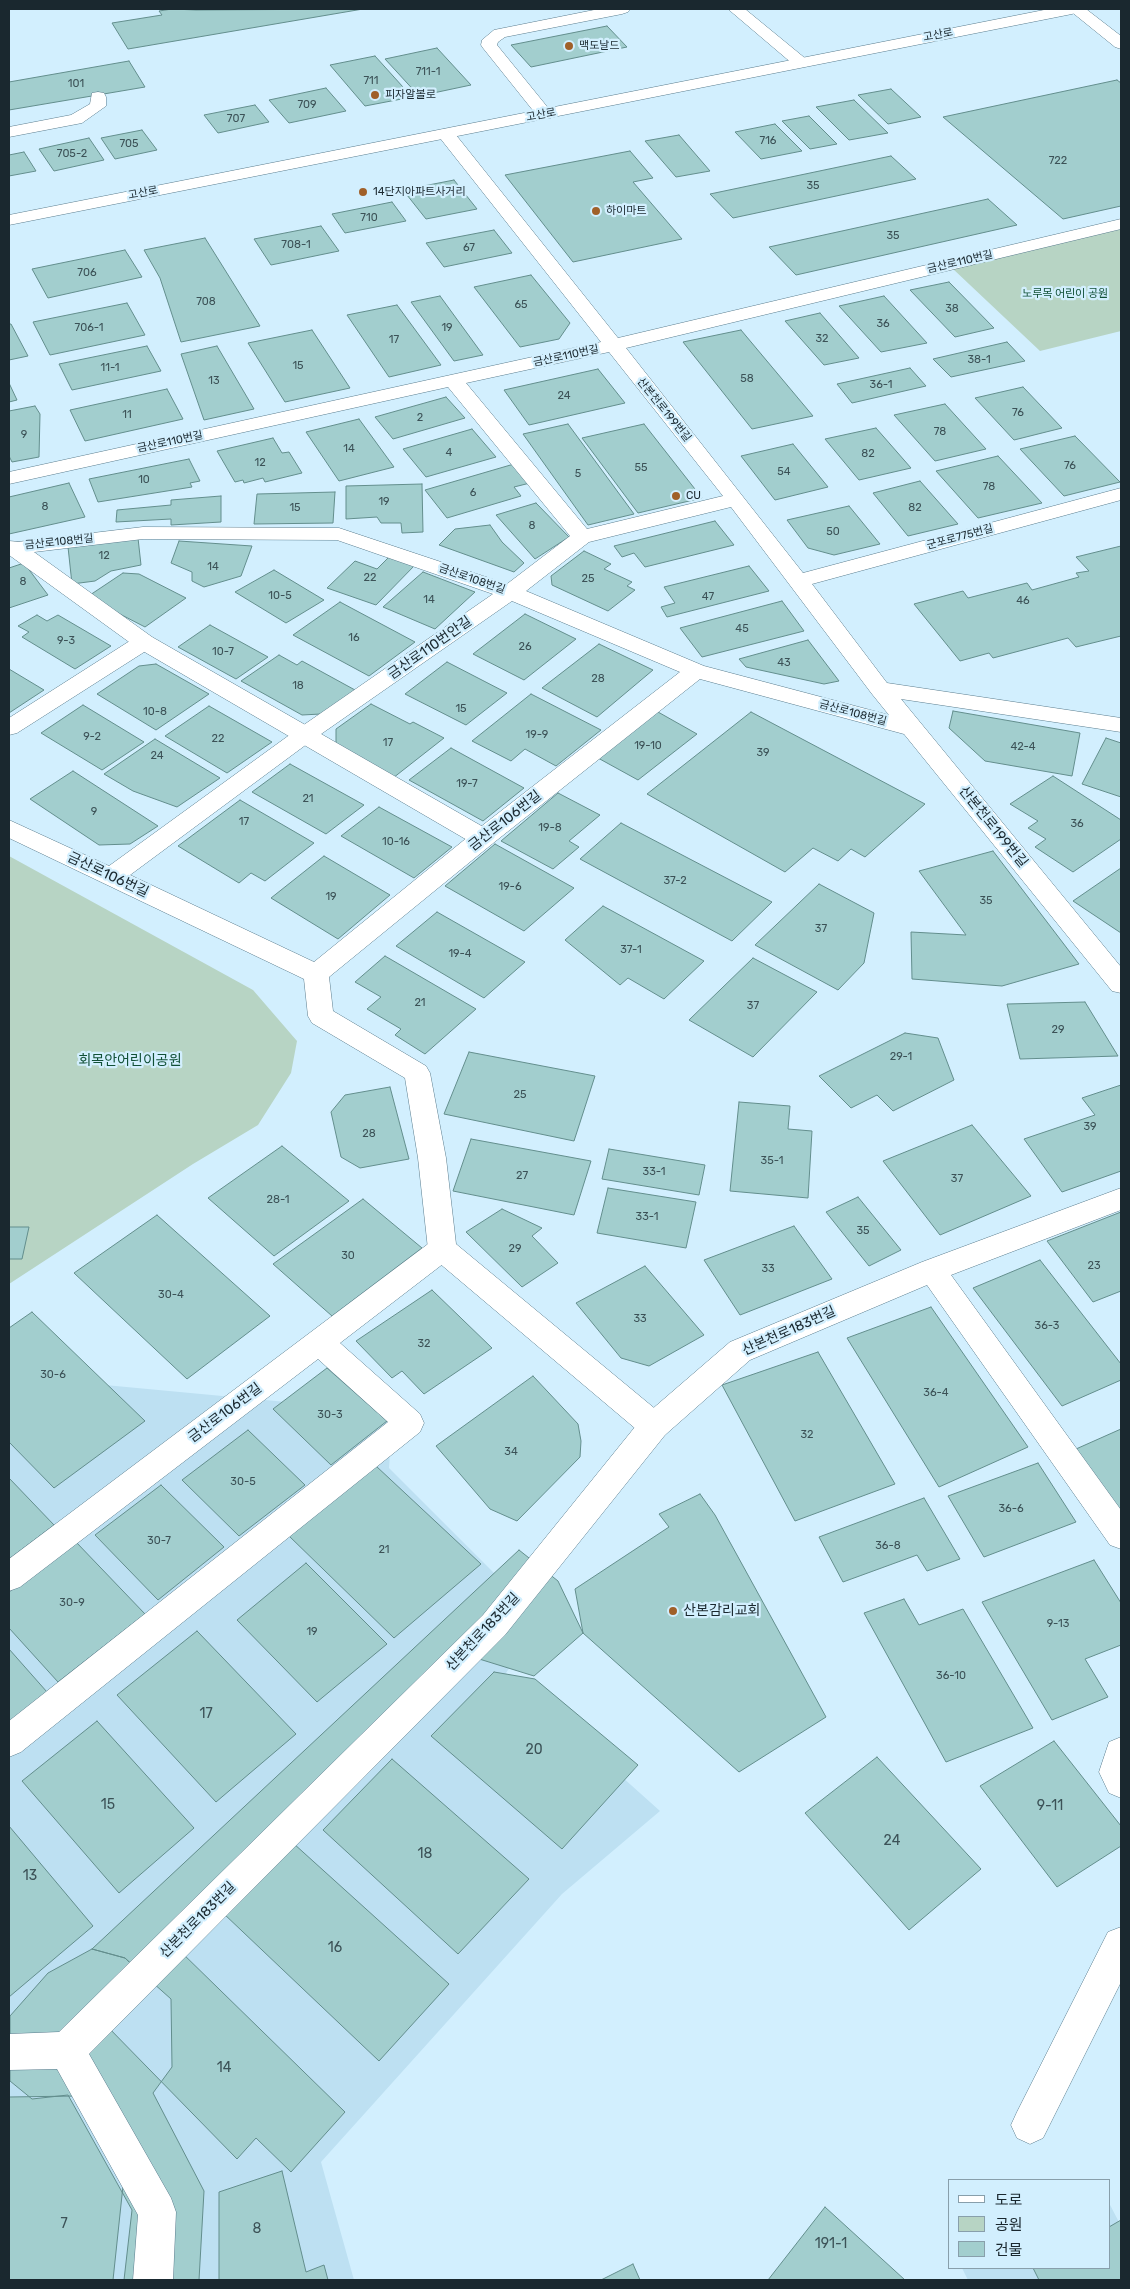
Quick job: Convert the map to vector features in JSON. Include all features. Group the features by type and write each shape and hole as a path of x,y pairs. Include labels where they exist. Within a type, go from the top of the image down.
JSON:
{"street":[{"path":"545,114 489,45 490,40 500,33 622,9"},
{"path":"736,9 800,62"},
{"path":"1074,9 1121,44"},
{"name":"고산로","path":"9,220 1074,9"},
{"path":"9,132 76,119 98,106 98,97"},
{"name":"산본천로199번길","path":"446,134 736,499 880,689 1116,968"},
{"name":"금산로110번길","path":"9,478 612,345 1121,224"},
{"path":"453,380 582,537 736,499"},
{"name":"군포로775번길","path":"798,581 1121,494"},
{"name":"금산로108번길","path":"10,548 143,533 339,534 510,592 696,671 914,729"},
{"name":"금산로110번안길","path":"112,876 303,736 510,592 582,537"},
{"name":"금산로108번길","path":"10,548 144,642 303,736 483,838"},
{"path":"9,728 144,642"},
{"name":"금산로106번길","path":"9,828 316,974 483,838 696,671"},
{"path":"880,689 1121,725"},
{"path":"316,974 321,1016 417,1072 432,1158 442,1250 654,1426"},
{"name":"산본천로183번길","path":"67,2050 494,1625 654,1426 740,1351 932,1270 1121,1199"},
{"name":"금산로106번길","path":"9,1578 442,1250"},
{"path":"932,1270 1121,1535"},
{"path":"9,1741 409,1423 319,1342"},
{"path":"1121,1753 1116,1772 1121,1782"},
{"path":"1030,2125 1121,1945"},
{"path":"9,2052 67,2050 157,2212 153,2280"}],"shaded area":[{"path":"9,1376 393,1412 389,1468 541,1620 506,1673 660,1811 562,1894 321,2162 354,2280 9,2280"},
{"path":"1110,2205 1121,2226 1121,2280 968,2280 962,2269 1110,2269"}],"green space":[{"name":"노루목 어린이 공원","path":"1121,229 1121,331 1040,351 952,268"},
{"name":"회목안어린이공원","path":"9,856 253,990 297,1041 291,1073 258,1125 193,1164 9,1284"}],"building":[{"path":"172,9 363,9 128,49 112,23 162,15 159,11"},
{"name":"맥도날드","path":"607,26 627,47 531,67 511,45"},
{"path":"437,48 471,85 419,96 385,59"},
{"path":"375,56 412,97 365,106 330,65"},
{"path":"129,61 145,87 9,110 9,82"},
{"path":"1117,80 1121,83 1121,206 1063,219 943,117"},
{"path":"326,88 346,111 289,123 269,100"},
{"path":"891,89 921,117 888,124 858,95"},
{"path":"854,100 888,133 849,140 816,107"},
{"path":"255,105 269,122 218,133 204,115"},
{"path":"809,116 837,144 810,149 782,121"},
{"path":"775,124 802,151 761,159 735,132"},
{"path":"142,130 157,150 115,159 101,138"},
{"path":"679,135 710,171 676,177 645,141"},
{"path":"89,138 104,160 54,171 39,149"},
{"name":"하이마트","path":"630,151 653,178 633,182 682,239 573,262 505,175"},
{"path":"24,152 36,171 9,176 9,155"},
{"path":"891,156 916,179 733,218 710,194"},
{"path":"454,180 477,209 426,219 403,190"},
{"path":"988,199 1017,225 796,275 769,247"},
{"path":"392,202 406,221 345,233 332,214"},
{"path":"321,226 339,251 271,265 254,239"},
{"path":"494,230 512,253 444,267 426,243"},
{"path":"205,238 260,326 181,342 160,278 144,250"},
{"path":"125,250 142,277 48,298 32,269"},
{"path":"531,275 570,323 559,339 520,347 474,287"},
{"path":"949,282 994,328 955,337 910,290"},
{"path":"440,296 483,355 454,361 411,302"},
{"path":"884,296 927,343 881,352 839,306"},
{"path":"127,303 145,335 50,355 33,322"},
{"path":"397,305 441,365 389,377 347,315"},
{"path":"820,313 859,358 824,365 785,321"},
{"path":"9,324 11,324 28,356 9,360"},
{"path":"312,330 350,388 285,402 248,343"},
{"path":"741,330 813,416 752,429 683,342"},
{"path":"1007,342 1025,361 951,377 933,359"},
{"path":"147,346 161,371 72,390 59,364"},
{"path":"217,346 254,409 204,420 181,354"},
{"path":"910,368 926,386 852,403 837,384"},
{"path":"598,369 625,403 529,425 504,390"},
{"path":"9,383 17,400 9,402"},
{"path":"1023,387 1062,428 1014,440 975,398"},
{"path":"167,389 183,419 85,441 70,410"},
{"path":"446,397 465,418 393,439 375,417"},
{"path":"945,404 986,449 935,461 894,415"},
{"path":"35,406 40,414 39,457 12,462 9,456 9,411"},
{"path":"359,419 394,467 339,481 306,432"},
{"path":"568,424 634,514 588,525 523,434"},
{"path":"644,424 702,498 638,513 582,438"},
{"path":"876,428 911,468 859,480 825,439"},
{"path":"472,429 496,457 426,477 403,449"},
{"path":"1075,436 1120,482 1064,496 1020,449"},
{"path":"273,438 282,453 289,452 302,473 265,482 263,478 244,483 243,480 235,482 217,451"},
{"path":"793,444 828,487 775,500 741,456"},
{"path":"998,456 1042,503 978,518 936,471"},
{"path":"189,459 200,481 190,483 192,487 98,502 89,479"},
{"path":"514,464 530,483 514,487 521,496 447,518 425,490"},
{"path":"920,481 958,524 908,536 873,493"},
{"path":"69,483 85,517 9,534 9,497"},
{"path":"422,484 423,532 402,533 401,523 381,523 377,517 346,519 346,486"},
{"path":"335,492 333,523 254,524 257,494"},
{"path":"221,496 221,522 171,525 171,519 116,522 117,510 171,505 171,500"},
{"path":"536,503 569,537 535,559 496,515"},
{"path":"849,506 880,544 834,555 808,548 787,520"},
{"path":"715,521 734,545 645,567 634,553 622,557 614,546"},
{"path":"490,525 502,542 524,563 514,572 439,545 455,529"},
{"path":"138,538 141,565 111,571 95,581 72,584 68,547"},
{"path":"179,541 252,546 241,576 204,587 192,581 192,572 171,563"},
{"path":"1121,546 1121,636 1076,647 1068,638 993,658 989,653 960,661 914,604 963,591 968,598 1027,583 1032,590 1079,577 1076,573 1089,571 1076,557"},
{"path":"584,551 611,564 604,569 632,582 627,586 635,590 608,611 552,585 551,576"},
{"path":"391,555 416,564 376,605 327,588 355,561 377,569"},
{"path":"24,563 48,595 9,608 9,568"},
{"path":"749,566 769,591 667,617 661,607 675,603 664,587"},
{"path":"274,570 324,600 286,623 235,592"},
{"path":"423,572 475,592 435,629 383,607"},
{"path":"123,573 139,574 186,598 145,627 87,597"},
{"path":"782,601 804,631 702,657 680,628"},
{"path":"340,602 415,642 369,676 293,635"},
{"path":"525,614 576,639 524,680 473,654"},
{"path":"37,615 47,621 58,615 111,646 75,669 22,637 29,632 18,626"},
{"path":"210,625 268,657 236,679 178,647"},
{"path":"808,640 839,681 824,684 746,667 739,659"},
{"path":"599,644 653,670 597,717 542,688"},
{"path":"279,655 297,665 302,661 355,690 321,714 302,715 241,681"},
{"path":"447,662 507,693 466,725 405,694"},
{"path":"156,664 209,694 156,730 97,694 139,666"},
{"path":"9,669 44,690 9,713"},
{"path":"531,694 601,730 556,766 525,749 511,761 472,741"},
{"path":"371,704 410,724 413,722 444,738 393,778 336,747 336,729"},
{"path":"83,705 144,742 102,770 41,733"},
{"path":"209,706 272,742 227,773 165,736"},
{"path":"953,711 1080,733 1072,776 985,761 949,728"},
{"path":"658,712 697,734 638,780 598,758"},
{"path":"751,712 925,804 865,857 851,849 838,861 813,848 785,872 647,794"},
{"path":"1106,738 1121,743 1121,797 1082,784"},
{"path":"155,739 220,778 177,807 133,791 104,774"},
{"path":"451,748 524,788 483,821 409,780"},
{"path":"290,764 364,805 326,834 252,792"},
{"path":"73,771 158,826 130,844 99,845 30,799"},
{"path":"1053,776 1121,820 1121,839 1073,872 1035,847 1046,839 1028,828 1038,821 1010,804"},
{"path":"558,793 600,815 569,841 579,847 553,869 501,841"},
{"path":"240,800 314,843 265,881 251,873 239,883 178,846"},
{"path":"379,807 452,847 414,878 341,836"},
{"path":"621,823 772,902 732,941 580,859"},
{"path":"495,844 574,888 524,931 445,886"},
{"path":"993,851 1079,964 1002,986 912,979 911,932 966,935 919,871"},
{"path":"324,856 390,895 338,939 271,898"},
{"path":"1121,868 1121,933 1073,901"},
{"path":"819,884 874,913 864,963 838,990 755,945"},
{"path":"603,906 704,961 664,999 628,978 620,985 565,940"},
{"path":"437,912 525,962 484,998 396,946"},
{"path":"385,956 476,1009 425,1054 395,1035 401,1029 367,1009 381,997 355,982"},
{"path":"753,958 817,992 753,1057 689,1020"},
{"path":"1085,1002 1118,1056 1020,1059 1007,1004"},
{"path":"905,1033 938,1038 954,1080 893,1111 877,1095 851,1108 819,1076"},
{"path":"469,1052 595,1076 574,1141 444,1114"},
{"path":"1121,1085 1121,1171 1062,1192 1024,1139 1095,1115 1082,1098"},
{"path":"390,1087 409,1159 360,1168 341,1157 331,1112 345,1095"},
{"path":"739,1102 790,1106 788,1129 812,1131 808,1198 730,1191"},
{"path":"972,1125 1031,1196 940,1235 883,1161"},
{"path":"471,1139 591,1161 574,1215 453,1191"},
{"path":"282,1146 349,1201 274,1256 208,1198"},
{"path":"609,1149 705,1165 699,1195 602,1179"},
{"path":"608,1188 696,1202 686,1248 597,1233"},
{"path":"858,1197 901,1250 869,1266 826,1212"},
{"path":"363,1199 422,1248 332,1316 273,1264"},
{"path":"502,1209 542,1228 532,1236 558,1263 522,1287 466,1232"},
{"path":"1121,1212 1121,1291 1093,1302 1047,1241"},
{"path":"157,1215 270,1316 187,1379 74,1273"},
{"path":"794,1226 832,1279 740,1315 704,1260"},
{"path":"9,1227 29,1227 22,1259 9,1259"},
{"path":"1040,1260 1121,1364 1121,1380 1062,1406 973,1288"},
{"path":"645,1266 704,1335 649,1366 621,1358 576,1303"},
{"path":"432,1290 492,1348 424,1394 402,1371 392,1378 356,1341"},
{"path":"931,1307 1028,1447 939,1487 847,1338"},
{"path":"32,1312 145,1421 54,1488 9,1442 9,1328"},
{"path":"818,1352 895,1484 795,1521 722,1385"},
{"path":"327,1368 387,1421 331,1465 273,1409"},
{"path":"533,1376 578,1424 581,1441 580,1457 517,1521 490,1509 436,1446"},
{"path":"1121,1429 1121,1511 1076,1449"},
{"path":"248,1430 305,1485 239,1536 182,1480"},
{"path":"1038,1463 1076,1522 984,1557 948,1496"},
{"path":"376,1466 481,1564 394,1638 288,1535"},
{"path":"9,1478 54,1525 9,1559"},
{"path":"161,1485 224,1547 158,1600 95,1535"},
{"name":"산본감리교회","path":"700,1494 715,1515 826,1717 739,1772 583,1633 575,1589 669,1527 659,1514"},
{"path":"924,1498 960,1559 927,1571 917,1555 843,1582 819,1537"},
{"path":"76,1542 145,1614 58,1682 9,1628 9,1592"},
{"path":"519,1550 558,1581 583,1633 534,1676 476,1658 143,1976 125,1958 92,1949"},
{"path":"1094,1560 1121,1603 1121,1645 1085,1659 1108,1697 1052,1720 982,1602"},
{"path":"306,1563 387,1644 317,1702 237,1620"},
{"path":"904,1599 919,1625 963,1609 1033,1728 946,1762 864,1613"},
{"path":"197,1631 296,1734 216,1802 117,1695"},
{"path":"9,1649 47,1692 9,1722"},
{"path":"494,1672 535,1679 638,1765 562,1849 431,1736"},
{"path":"97,1721 194,1828 119,1893 22,1781"},
{"path":"1054,1741 1121,1826 1121,1846 1057,1887 980,1786"},
{"path":"877,1757 981,1869 909,1930 805,1813"},
{"path":"392,1759 529,1879 458,1954 323,1830"},
{"path":"9,1826 93,1926 9,1997"},
{"path":"293,1843 449,1984 379,2061 223,1913"},
{"path":"92,1949 125,1958 171,1999 172,2067 153,2093 204,2191 199,2280 124,2280 132,2210 68,2095 32,2099 10,2081 10,2016 48,1973"},
{"path":"178,1949 345,2112 291,2172 256,2138 237,2159 104,2023"},
{"path":"78,2096 125,2167 113,2280 9,2280 9,2097"},
{"path":"282,2171 306,2272 324,2265 328,2280 219,2280 219,2192"},
{"path":"825,2207 905,2280 768,2280"},
{"path":"1121,2220 1121,2280 1039,2280 1034,2269 1110,2269 1110,2226"},
{"path":"633,2264 640,2280 601,2280"}],"place":[{"name":"맥도날드","path":"569,46"},
{"name":"피자알볼로","path":"375,95"},
{"name":"14단지아파트사거리","path":"363,192"},
{"name":"하이마트","path":"596,211"},
{"name":"CU","path":"676,496"},
{"name":"산본감리교회","path":"673,1611"}]}
